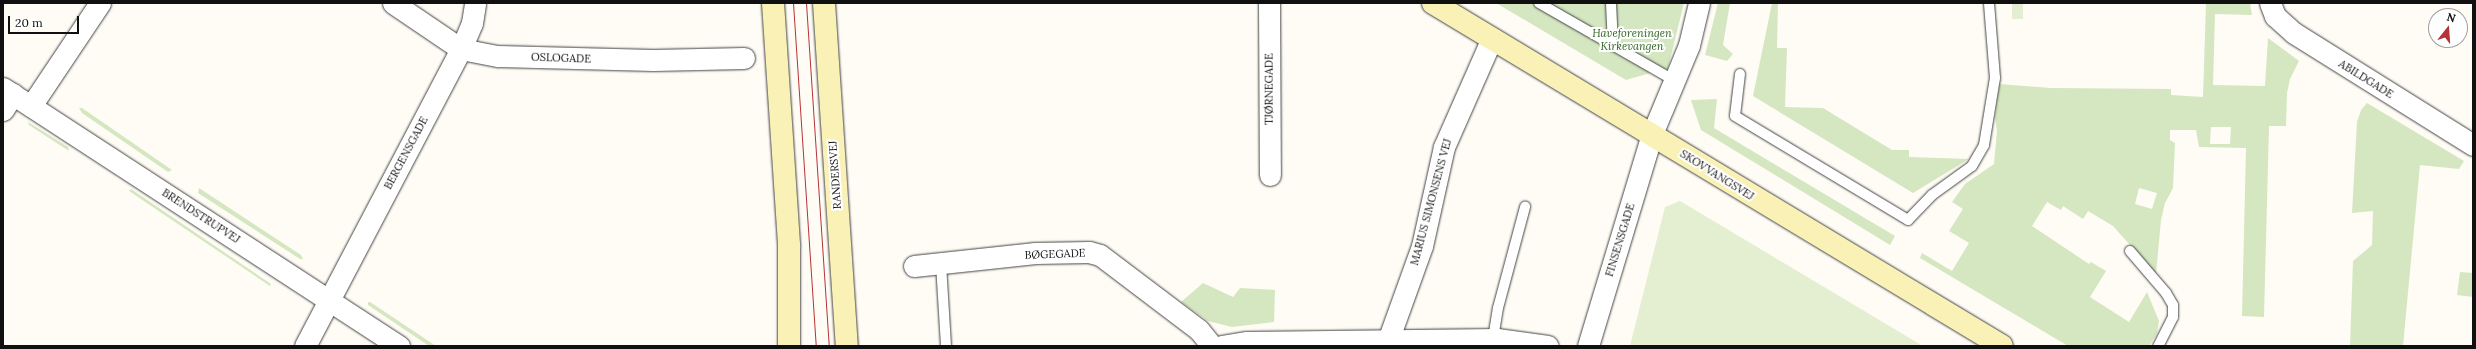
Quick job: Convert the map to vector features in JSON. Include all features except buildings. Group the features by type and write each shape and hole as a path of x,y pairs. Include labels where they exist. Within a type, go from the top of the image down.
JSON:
{"street":[{"path":"31,106 100,3"},
{"name":"OSLOGADE","path":"393,3 461,49 514,57 653,60 744,58"},
{"name":"BERGENSGADE","path":"305,346 461,49 472,23 474,3"},
{"path":"772,3 789,246 788,346"},
{"name":"RANDERSVEJ","path":"824,3 847,346"},
{"name":"TJØRNEGADE","path":"1269,3 1270,175"},
{"name":"SKOVVANGSVEJ","path":"1433,3 2002,346"},
{"path":"1652,134 1689,45 1699,3"},
{"name":"ABILDGADE","path":"2270,3 2276,16 2294,33 2473,145"},
{"name":"MARIUS SIMONSENS VEJ","path":"1387,344 1422,246 1444,147 1492,38"},
{"name":"BRENDSTRUPVEJ","path":"6,97 31,106 398,346"},
{"name":"FINSENSGADE","path":"1588,346 1652,134"},
{"name":"BØGEGADE","path":"914,266 1035,253 1090,252 1100,255 1199,330 1212,346"},
{"path":"1221,346 1247,342 1387,344 1493,340 1548,346"}],"lane":[{"path":"1539,3 1675,81"},
{"path":"1611,3 1613,46"},
{"path":"1740,74 1735,116 1908,220 1932,195 1972,166 1984,145 1995,78 1989,3"},
{"path":"1493,340 1498,308 1525,207"},
{"path":"2130,251 2166,293 2173,305 2173,317 2158,346"},
{"path":"942,264 946,346"}],"green space":[{"name":"Haveforeningen Kirkevangen","path":"1496,3 1684,3 1668,68 1626,80"},
{"path":"1718,3 1730,3 1723,45 1733,54 1727,61 1705,55"},
{"path":"1772,3 1778,3 1777,48 1787,48 1785,107 1823,108 1892,150 1909,150 1909,157 1969,159 1913,193 1753,96"},
{"path":"2012,3 2023,3 2023,19 2012,19"},
{"path":"2206,3 2250,3 2252,15 2215,14 2213,85 2265,86 2268,38 2299,61 2290,79 2287,93 2286,126 2269,126 2264,317 2242,316 2246,148 2199,147 2196,130 2170,130 2170,140 2175,143 2173,188 2165,203 2161,220 2156,274 2113,226 2088,211 2083,219 2063,206 2061,210 2047,202 2032,226 2089,264 2091,262 2106,271 2090,297 2129,322 2147,292 2159,321 2157,333 2149,346 2068,346 1920,258 1922,253 1952,271 1969,243 1949,231 1963,209 1952,202 1965,184 1994,164 1997,131 1995,117 1999,84 2051,88 2171,89 2171,95 2203,97","holes":["2211,127 2231,127 2230,144 2210,144","2139,188 2157,193 2152,209 2135,204"]},
{"path":"1717,99 1714,128 1895,236 1890,245 1701,130 1691,100"},
{"path":"2367,103 2464,161 2459,169 2420,165 2403,346 2350,346 2353,261 2372,245 2373,211 2352,213 2357,122 2361,110"},
{"path":"79,108 82,108 172,170 168,172 82,113"},
{"path":"28,122 68,147 69,151 29,125"},
{"path":"199,188 301,255 303,259 300,259 198,193"},
{"path":"131,189 271,284 270,286 129,191"},
{"path":"1680,201 1923,346 1630,346 1665,207"},
{"path":"2460,272 2473,273 2473,297 2457,295"},
{"path":"1203,283 1233,297 1240,288 1275,290 1274,322 1232,327 1208,321 1181,302"},
{"path":"368,302 436,346 429,346 368,305"}],"tram line":[{"path":"793,3 816,346"},
{"path":"806,3 829,346"}]}
